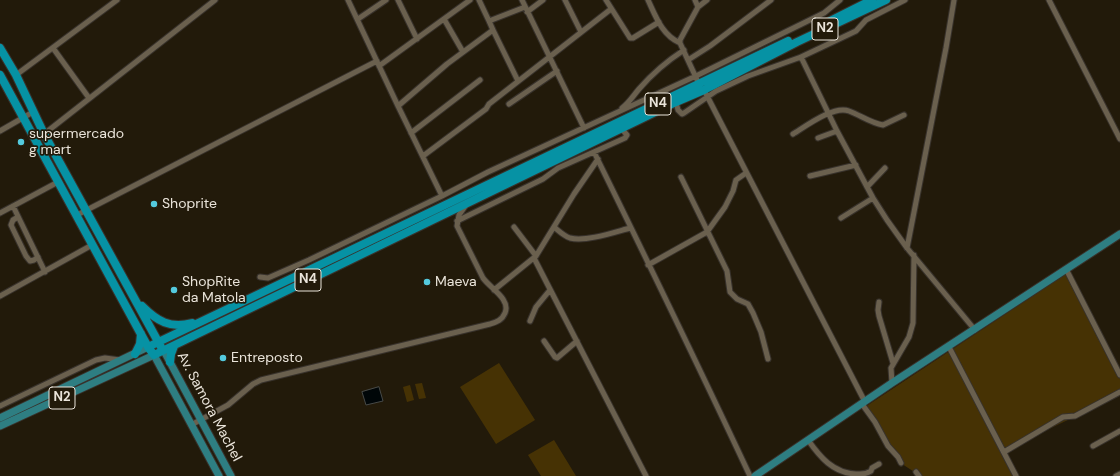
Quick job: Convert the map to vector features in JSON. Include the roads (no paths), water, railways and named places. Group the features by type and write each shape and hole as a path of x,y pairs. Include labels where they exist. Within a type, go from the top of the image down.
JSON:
{"highway":[{"name":"N4","path":"154,355 676,102 702,87 872,0"},
{"name":"N2","path":"764,59 886,0"},
{"path":"0,48 16,76 44,134 158,343 164,351"},
{"name":"N4","path":"148,347 764,59"},
{"path":"0,75 148,347 154,355"},
{"path":"135,300 158,321 172,325 190,324 217,314"},
{"path":"135,354 140,344 141,333"},
{"path":"170,362 174,346"}],"main road":[{"path":"755,476 892,383 1120,234"},
{"name":"N2","path":"0,418 148,347"},
{"name":"Av. Samora Machel","path":"164,351 231,476"},
{"name":"Av. Samora Machel","path":"154,355 219,476"},
{"name":"N2","path":"0,426 154,355"},
{"path":"136,363 151,362 160,368"}],"street":[{"path":"16,76 117,0"},
{"path":"34,139 44,134 215,0"},
{"path":"348,0 442,196"},
{"path":"358,19 386,0"},
{"path":"398,0 417,39"},
{"path":"76,215 378,64 417,39 470,0"},
{"path":"479,0 518,81"},
{"path":"522,0 584,128"},
{"path":"489,21 526,9 543,0"},
{"path":"564,0 580,32"},
{"path":"606,0 627,35 632,39 659,22"},
{"path":"648,0 659,22 670,38 680,43 684,50 863,403 888,446 898,457 901,463"},
{"path":"695,0 698,8"},
{"path":"680,43 698,8 707,0"},
{"path":"688,60 710,46 772,0"},
{"path":"260,277 268,278 614,113 702,87 829,10 840,0"},
{"path":"702,87 716,91 734,82 802,57 856,31 866,20 905,0"},
{"path":"907,248 954,0"},
{"path":"1049,0 1120,139"},
{"path":"423,156 486,108 489,104 580,32 612,9"},
{"path":"444,19 463,52"},
{"path":"398,106 463,52 493,30"},
{"path":"53,48 89,98"},
{"path":"614,113 628,102 638,90 665,64 684,50"},
{"path":"802,57 837,131 873,198 907,248 975,330"},
{"path":"509,104 557,71"},
{"path":"411,132 480,80"},
{"path":"676,102 680,112 684,113 702,87"},
{"path":"793,134 828,113 841,110 847,110 883,125 904,115"},
{"path":"0,131 33,112"},
{"path":"457,221 543,179 558,168 625,138 627,135 621,128"},
{"path":"818,138 837,131"},
{"path":"594,152 648,265 676,319 750,476"},
{"path":"494,290 535,257 574,194 598,159"},
{"path":"810,176 856,165"},
{"path":"867,187 884,168"},
{"path":"648,265 707,232 725,207 733,191 736,180 746,173"},
{"path":"681,176 727,271 730,292 737,299 748,304 753,313 761,332 768,359"},
{"path":"0,213 58,182"},
{"path":"840,218 873,198"},
{"path":"191,425 228,405 253,384 261,380 497,322 504,314 506,303 483,278 458,230 457,221 459,215 468,202"},
{"path":"13,206 45,272"},
{"path":"18,217 13,220 11,224 26,256 30,261 38,258"},
{"path":"514,227 535,257 550,290 646,476"},
{"path":"554,227 566,236 577,238 601,236 630,228"},
{"path":"0,296 92,245"},
{"path":"892,383 891,368 905,346 912,329 914,317 914,255"},
{"path":"1066,270 1120,375"},
{"path":"530,321 536,307 550,290"},
{"path":"879,302 879,316 893,363"},
{"path":"544,341 557,358 577,341"},
{"path":"949,347 1016,476"},
{"path":"0,406 96,360 105,358 122,360"},
{"path":"35,390 44,396"},
{"path":"1004,452 1063,417 1075,416 1120,392"},
{"path":"1093,446 1120,431"},
{"path":"808,440 819,456 846,474 866,475 872,468 879,464"},
{"path":"1116,476 1120,474"}],"place":[{"name":"supermercado g mart","path":"21,142"},
{"name":"Shoprite","path":"154,204"},
{"name":"Maeva","path":"427,282"},
{"name":"ShopRite da Matola","path":"174,290"},
{"name":"Entreposto","path":"223,358"}]}
